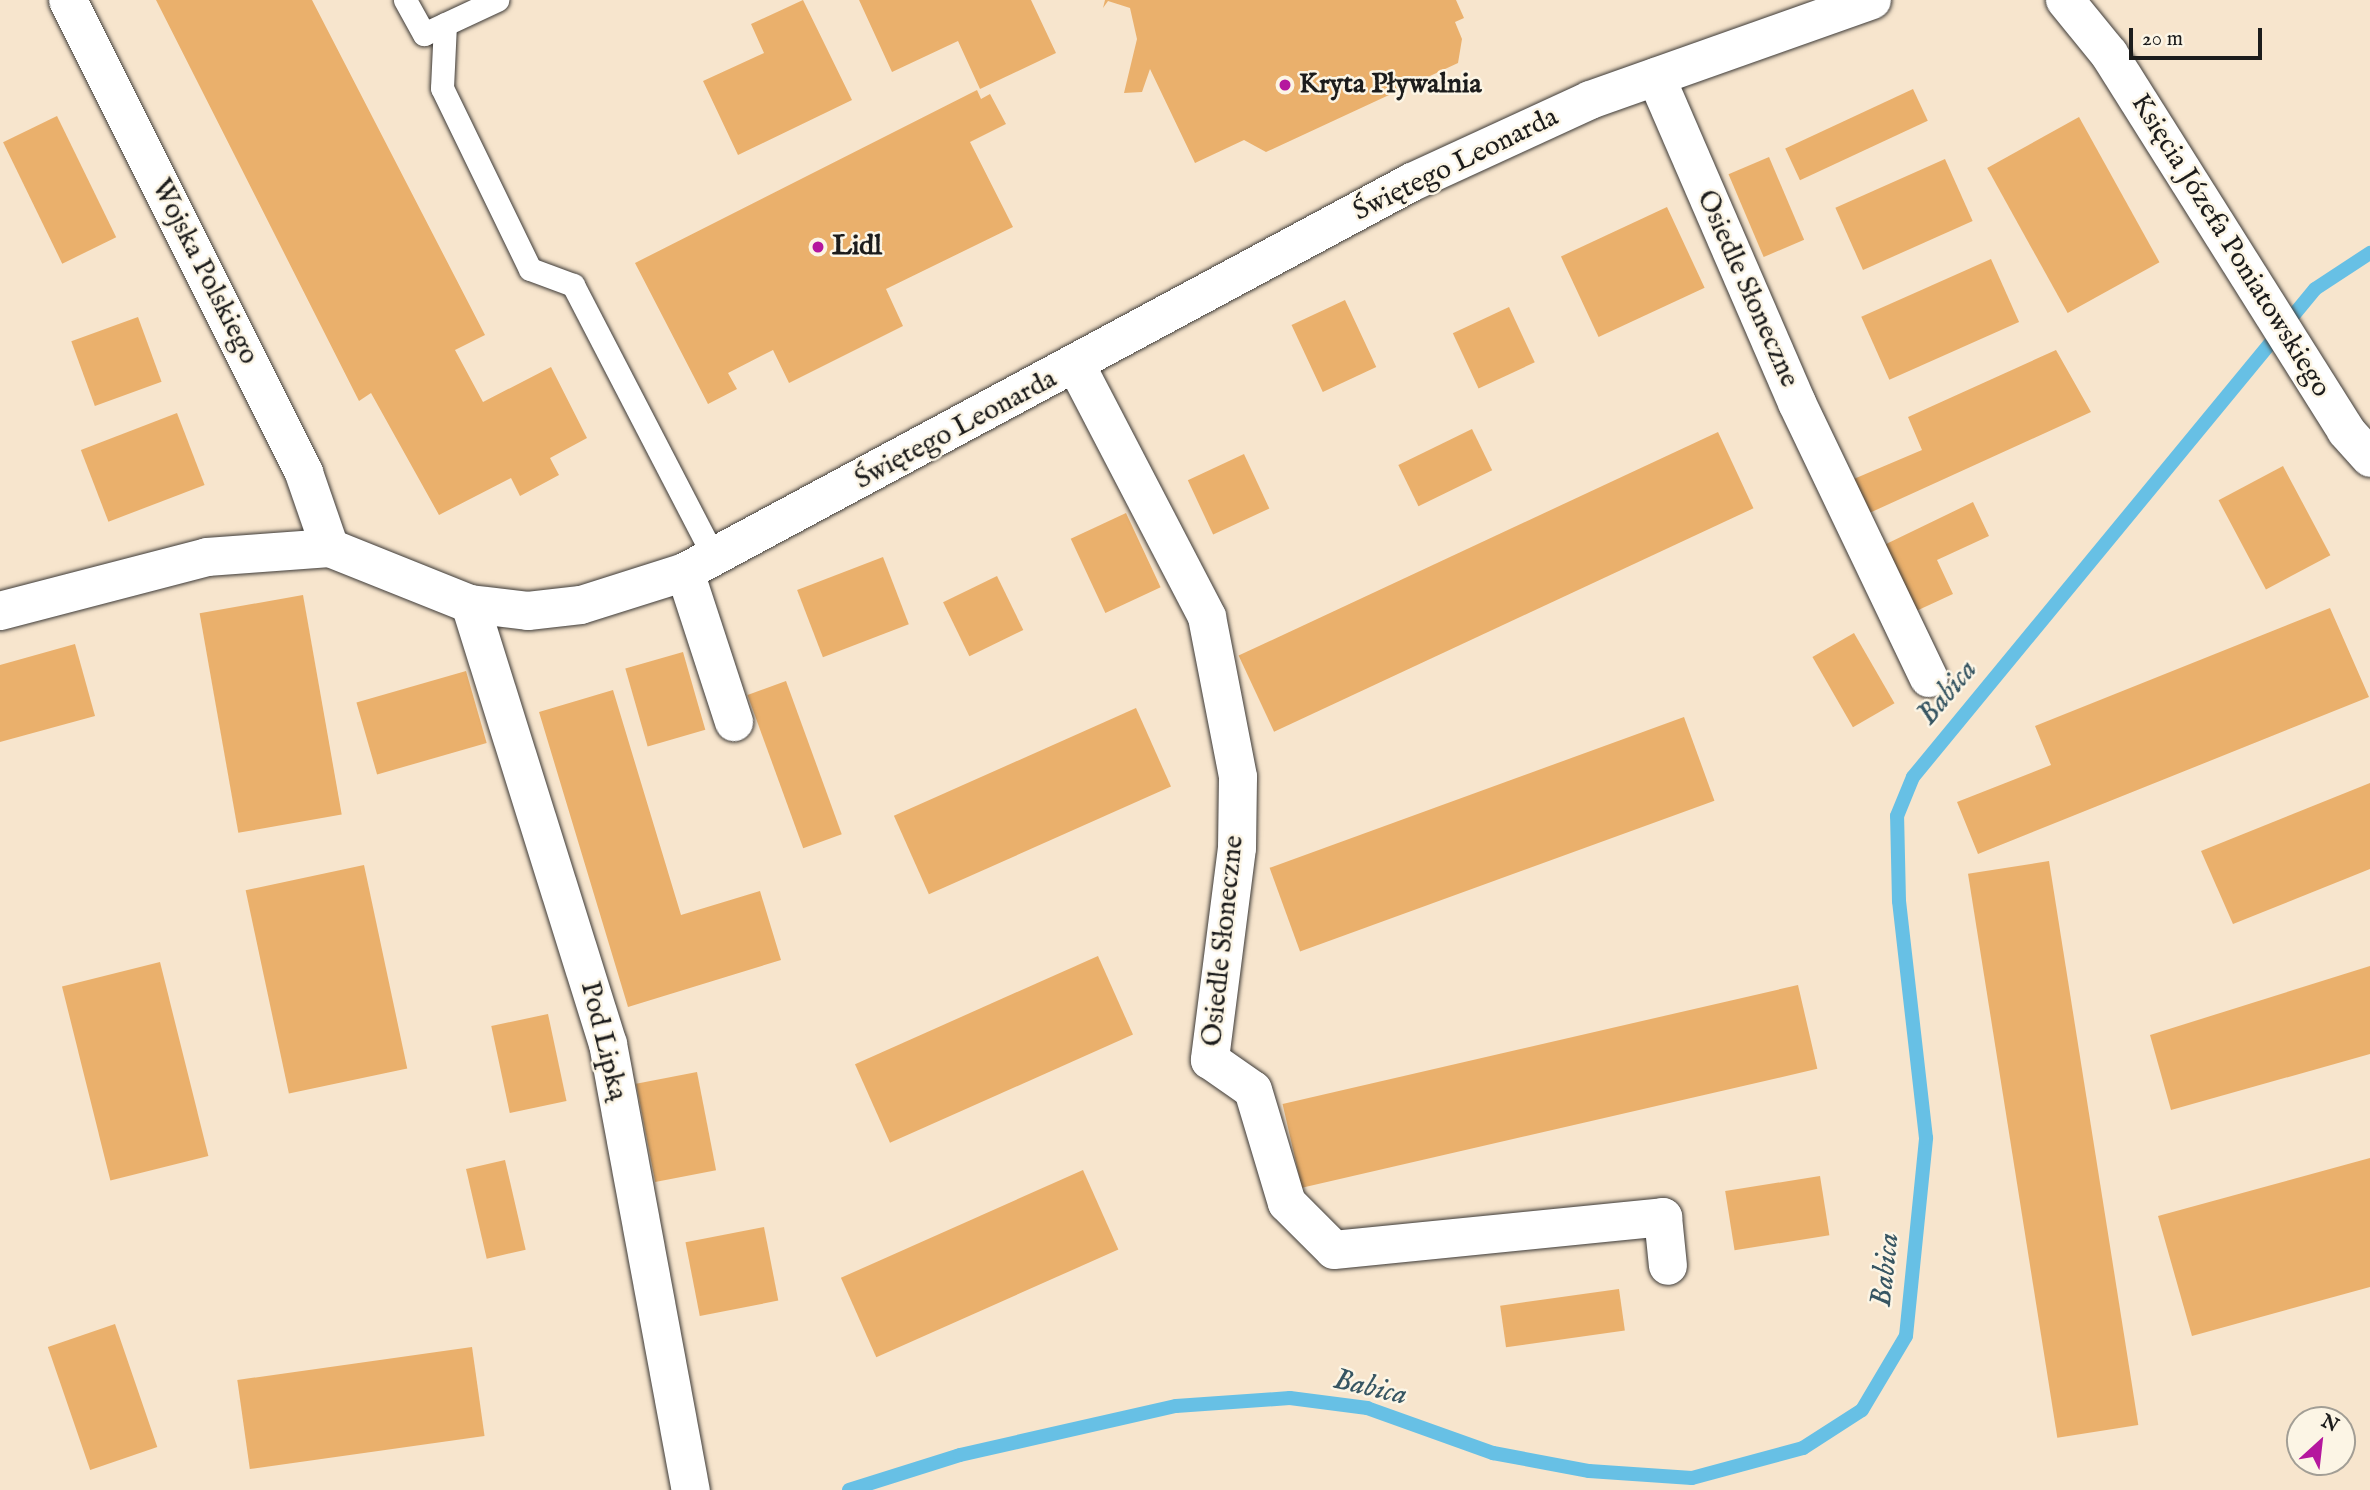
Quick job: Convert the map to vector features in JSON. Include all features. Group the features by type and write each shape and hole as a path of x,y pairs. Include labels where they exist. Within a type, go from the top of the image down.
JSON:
{"street":[{"name":"Wojska Polskiego","path":"68,0 304,473 330,548"},
{"name":"Świętego Leonarda","path":"0,611 207,557 330,548 470,604 528,611 581,605 700,566 1412,182 1590,100 1872,0"},
{"name":"Księcia Józefa Poniatowskiego","path":"2065,0 2109,54 2306,366 2370,458"},
{"name":"Osiedle Słoneczne","path":"1656,77 1842,499 1929,678"},
{"name":"Osiedle Słoneczne","path":"1076,365 1207,617 1238,777 1237,848 1210,1060 1253,1090 1287,1203 1334,1251 1663,1217 1668,1266"},
{"path":"700,566 734,722"},
{"name":"Pod Lipką","path":"470,604 608,1044 690,1486"}],"lane":[{"path":"405,0 424,34 497,0"},
{"path":"445,24 442,88 530,269 573,285 700,566"}],"building":[{"path":"156,0 312,0 485,335 455,350 483,402 551,367 587,438 550,458 559,475 520,496 511,478 439,515 371,393 359,401"},
{"path":"803,0 852,100 738,155 703,81 764,53 751,24"},
{"path":"859,0 1031,0 1056,53 980,89 958,41 892,72"},
{"name":"Kryta Pływalnia","path":"1105,0 1456,0 1464,18 1455,22 1462,39 1458,63 1266,152 1244,140 1195,163 1150,69 1142,92 1124,93 1137,39 1130,8 1108,1 1103,8"},
{"path":"1913,89 1928,121 1800,180 1785,149"},
{"name":"Lidl","path":"977,90 981,99 990,94 1006,124 970,142 1013,227 886,289 903,326 789,383 773,350 728,373 737,389 708,404 635,263"},
{"path":"57,116 116,237 62,264 3,142"},
{"path":"2079,117 2159,262 2068,313 1987,168"},
{"path":"1769,157 1804,240 1764,257 1728,174"},
{"path":"1945,159 1973,221 1863,270 1835,208"},
{"path":"1667,207 1705,288 1599,337 1561,256"},
{"path":"1991,259 2019,322 1889,380 1861,317"},
{"path":"1345,300 1376,367 1323,392 1292,325"},
{"path":"1509,307 1535,362 1479,388 1453,333"},
{"path":"138,317 162,382 95,406 71,341"},
{"path":"2056,350 2091,412 1865,515 1849,481 1922,450 1908,417"},
{"path":"177,413 205,485 108,522 81,450"},
{"path":"1472,429 1492,470 1418,506 1398,465"},
{"path":"1718,432 1753,508 1274,732 1239,656"},
{"path":"1244,454 1269,508 1213,535 1188,480"},
{"path":"2283,466 2330,555 2266,589 2219,500"},
{"path":"1973,502 1989,536 1937,560 1953,594 1914,612 1882,546"},
{"path":"1126,513 1161,587 1105,613 1071,539"},
{"path":"883,557 909,624 823,657 797,590"},
{"path":"997,576 1023,630 969,656 943,602"},
{"path":"303,595 342,815 238,833 200,613"},
{"path":"2330,608 2369,697 1978,854 1957,802 2051,765 2035,726"},
{"path":"1854,633 1894,703 1853,727 1812,657"},
{"path":"75,644 95,716 0,742 0,665"},
{"path":"683,652 705,730 648,746 625,669"},
{"path":"466,671 487,743 377,775 356,702"},
{"path":"786,681 842,834 803,848 747,695"},
{"path":"613,690 681,915 760,891 781,960 628,1007 539,712"},
{"path":"1136,708 1171,787 929,894 894,816"},
{"path":"1684,717 1714,801 1300,951 1270,868"},
{"path":"2370,783 2370,869 2233,924 2201,851"},
{"path":"2049,861 2138,1425 2057,1438 1968,874"},
{"path":"364,865 407,1068 289,1094 246,890"},
{"path":"1098,956 1133,1035 890,1143 855,1064"},
{"path":"160,962 208,1156 110,1180 62,986"},
{"path":"2370,966 2370,1054 2171,1110 2150,1035"},
{"path":"1798,985 1817,1069 1302,1188 1283,1104"},
{"path":"548,1014 567,1101 510,1113 491,1026"},
{"path":"697,1072 716,1170 655,1182 636,1084"},
{"path":"2370,1158 2370,1287 2192,1336 2158,1216"},
{"path":"505,1160 526,1250 487,1259 466,1169"},
{"path":"1083,1170 1118,1249 876,1357 841,1278"},
{"path":"1820,1176 1829,1235 1735,1250 1725,1191"},
{"path":"764,1227 778,1301 700,1316 685,1242"},
{"path":"1619,1289 1625,1331 1506,1347 1500,1306"},
{"path":"115,1324 157,1447 90,1470 48,1347"},
{"path":"472,1347 485,1436 250,1469 237,1380"}],"waterway":[{"name":"Babica","path":"849,1490 960,1455 1176,1406 1290,1398 1367,1408 1493,1453 1589,1471 1692,1478 1803,1448 1862,1410 1906,1336 1926,1138 1899,901 1897,816 1913,777 2315,289 2370,253"}],"place":[{"name":"Kryta Pływalnia","path":"1285,85"},
{"name":"Lidl","path":"818,247"}]}
